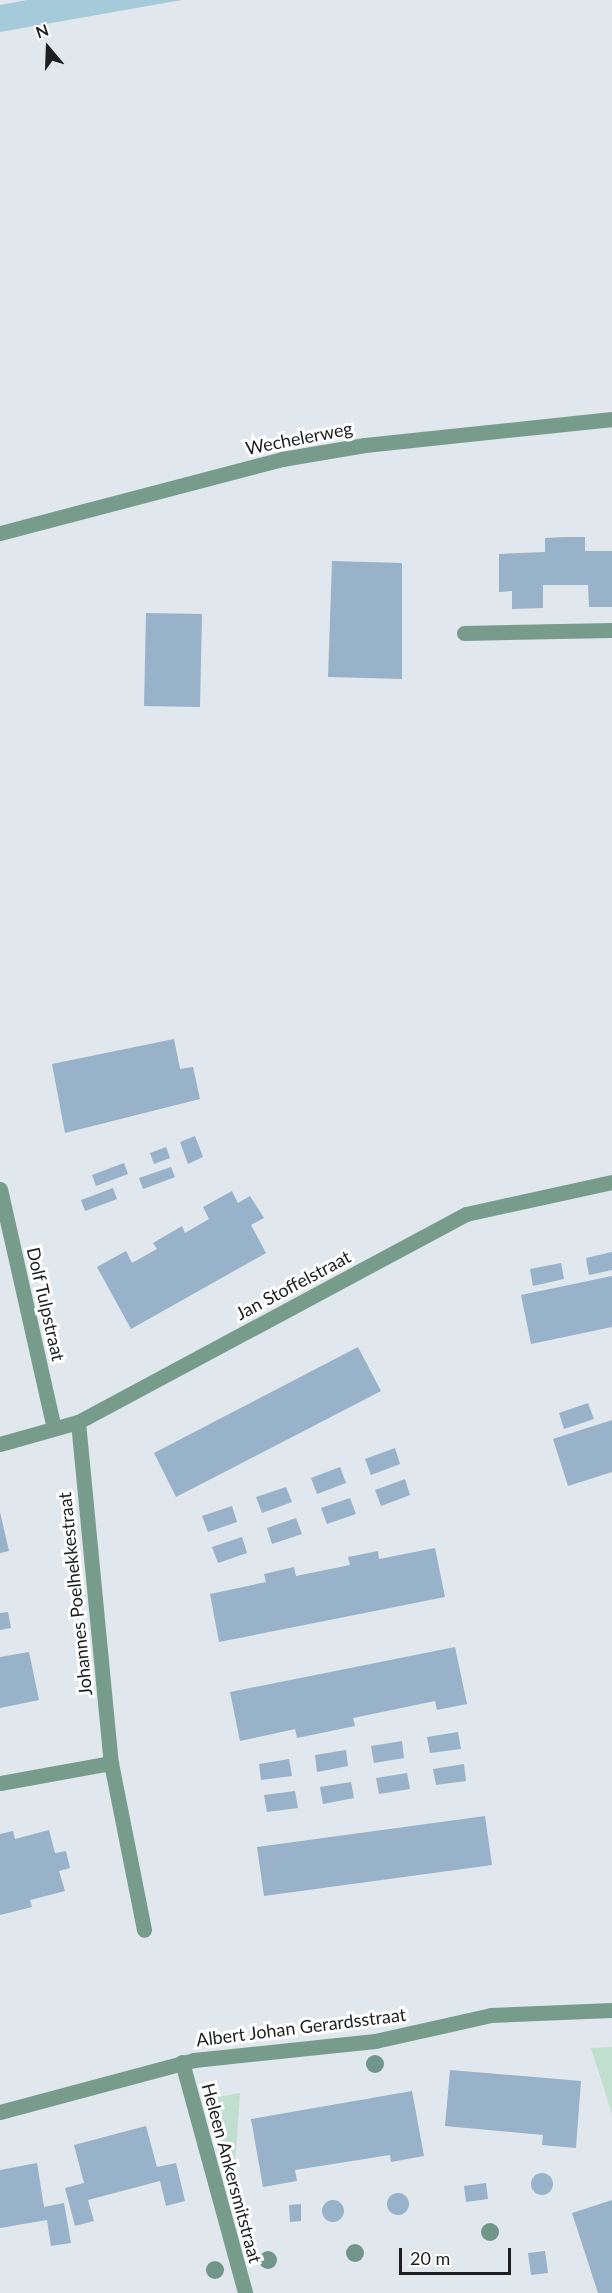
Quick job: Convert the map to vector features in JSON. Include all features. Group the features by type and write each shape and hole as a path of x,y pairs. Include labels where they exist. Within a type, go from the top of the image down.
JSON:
{"street":[{"name":"Wechelerweg","path":"0,533 282,459 365,445 612,419"},
{"path":"464,633 612,630"},
{"name":"Jan Stoffelstraat","path":"0,1444 78,1422 466,1214 612,1182"},
{"name":"Dolf Tulpstraat","path":"0,1189 54,1428"},
{"name":"Johannes Poelhekkestraat","path":"78,1422 111,1763 144,1930"},
{"path":"0,1783 111,1763"},
{"name":"Albert Johan Gerardsstraat","path":"0,2112 182,2062 375,2041 491,2015 612,2010"},
{"name":"Heleen Ankersmitstraat","path":"182,2062 245,2293"}],"green space":[{"path":"612,2047 612,2114 591,2048"},
{"path":"240,2093 234,2180 229,2182 208,2099"}],"water":[{"path":"27,0 182,0 0,32 0,5"}],"building":[{"path":"585,537 585,551 612,551 612,607 589,607 588,585 543,585 543,608 512,609 512,591 499,592 499,554 545,552 545,538"},
{"path":"332,561 402,563 402,679 328,677"},
{"path":"146,613 202,614 200,707 144,706"},
{"path":"174,1039 180,1069 193,1067 200,1099 65,1133 52,1064"},
{"path":"195,1136 203,1157 188,1164 180,1142"},
{"path":"166,1147 170,1158 154,1164 150,1153"},
{"path":"124,1163 128,1174 96,1186 92,1175"},
{"path":"171,1167 175,1177 143,1189 139,1178"},
{"path":"113,1188 117,1199 85,1211 81,1200"},
{"path":"232,1191 238,1203 250,1196 264,1218 251,1225 266,1253 131,1329 97,1267 126,1251 132,1263 157,1249 153,1243 182,1226 185,1233 209,1219 203,1207"},
{"path":"612,1252 612,1270 589,1275 586,1258"},
{"path":"561,1263 564,1279 533,1286 530,1269"},
{"path":"612,1276 612,1327 531,1344 521,1295"},
{"path":"358,1347 381,1391 176,1497 154,1453"},
{"path":"588,1403 594,1419 564,1429 559,1413"},
{"path":"612,1420 612,1472 568,1486 553,1439"},
{"path":"395,1448 400,1464 371,1475 365,1459"},
{"path":"340,1467 346,1483 317,1494 311,1478"},
{"path":"405,1479 410,1495 381,1506 375,1490"},
{"path":"286,1487 292,1502 262,1513 256,1497"},
{"path":"350,1498 356,1514 327,1524 321,1508"},
{"path":"232,1506 237,1522 208,1532 202,1516"},
{"path":"0,1512 9,1551 0,1553"},
{"path":"296,1518 302,1534 272,1544 267,1528"},
{"path":"242,1537 247,1553 218,1563 212,1547"},
{"path":"435,1548 445,1597 219,1642 210,1594 266,1582 264,1574 294,1567 296,1576 350,1565 348,1557 378,1551 379,1559"},
{"path":"8,1612 11,1628 0,1630 0,1613"},
{"path":"455,1647 467,1704 437,1710 435,1701 353,1718 355,1726 297,1738 295,1729 240,1741 230,1692"},
{"path":"29,1652 39,1700 0,1708 0,1657"},
{"path":"458,1732 461,1749 430,1753 427,1737"},
{"path":"402,1741 404,1758 374,1763 371,1746"},
{"path":"346,1750 348,1766 317,1772 315,1755"},
{"path":"289,1759 292,1776 261,1780 259,1764"},
{"path":"464,1764 466,1781 436,1785 433,1769"},
{"path":"407,1773 410,1789 379,1794 376,1778"},
{"path":"351,1782 354,1798 323,1804 320,1787"},
{"path":"295,1791 298,1808 267,1812 264,1795"},
{"path":"485,1816 492,1865 264,1896 257,1847"},
{"path":"49,1830 55,1853 66,1851 70,1868 59,1871 65,1891 30,1900 32,1907 0,1915 0,1834 13,1831 15,1839"},
{"path":"450,2070 581,2081 576,2148 542,2145 543,2135 445,2126"},
{"path":"412,2091 424,2156 391,2162 390,2155 295,2170 297,2181 263,2187 251,2119"},
{"path":"146,2126 157,2167 176,2163 185,2201 166,2206 160,2181 88,2200 94,2221 75,2226 65,2188 84,2183 74,2145"},
{"path":"37,2163 44,2207 64,2203 71,2243 51,2246 47,2220 0,2228 0,2170"},
{"path":"542,2173 550,2176 553,2184 550,2192 542,2195 534,2192 531,2184 534,2176"},
{"path":"486,2183 488,2199 466,2202 464,2186"},
{"path":"398,2193 406,2196 409,2204 406,2212 398,2215 390,2212 387,2204 390,2196"},
{"path":"333,2200 343,2207 344,2211 337,2221 333,2222 323,2215 322,2211 329,2201"},
{"path":"612,2200 612,2293 598,2293 572,2213"},
{"path":"301,2204 301,2221 290,2222 289,2205"},
{"path":"545,2251 548,2273 531,2275 528,2253"}]}
